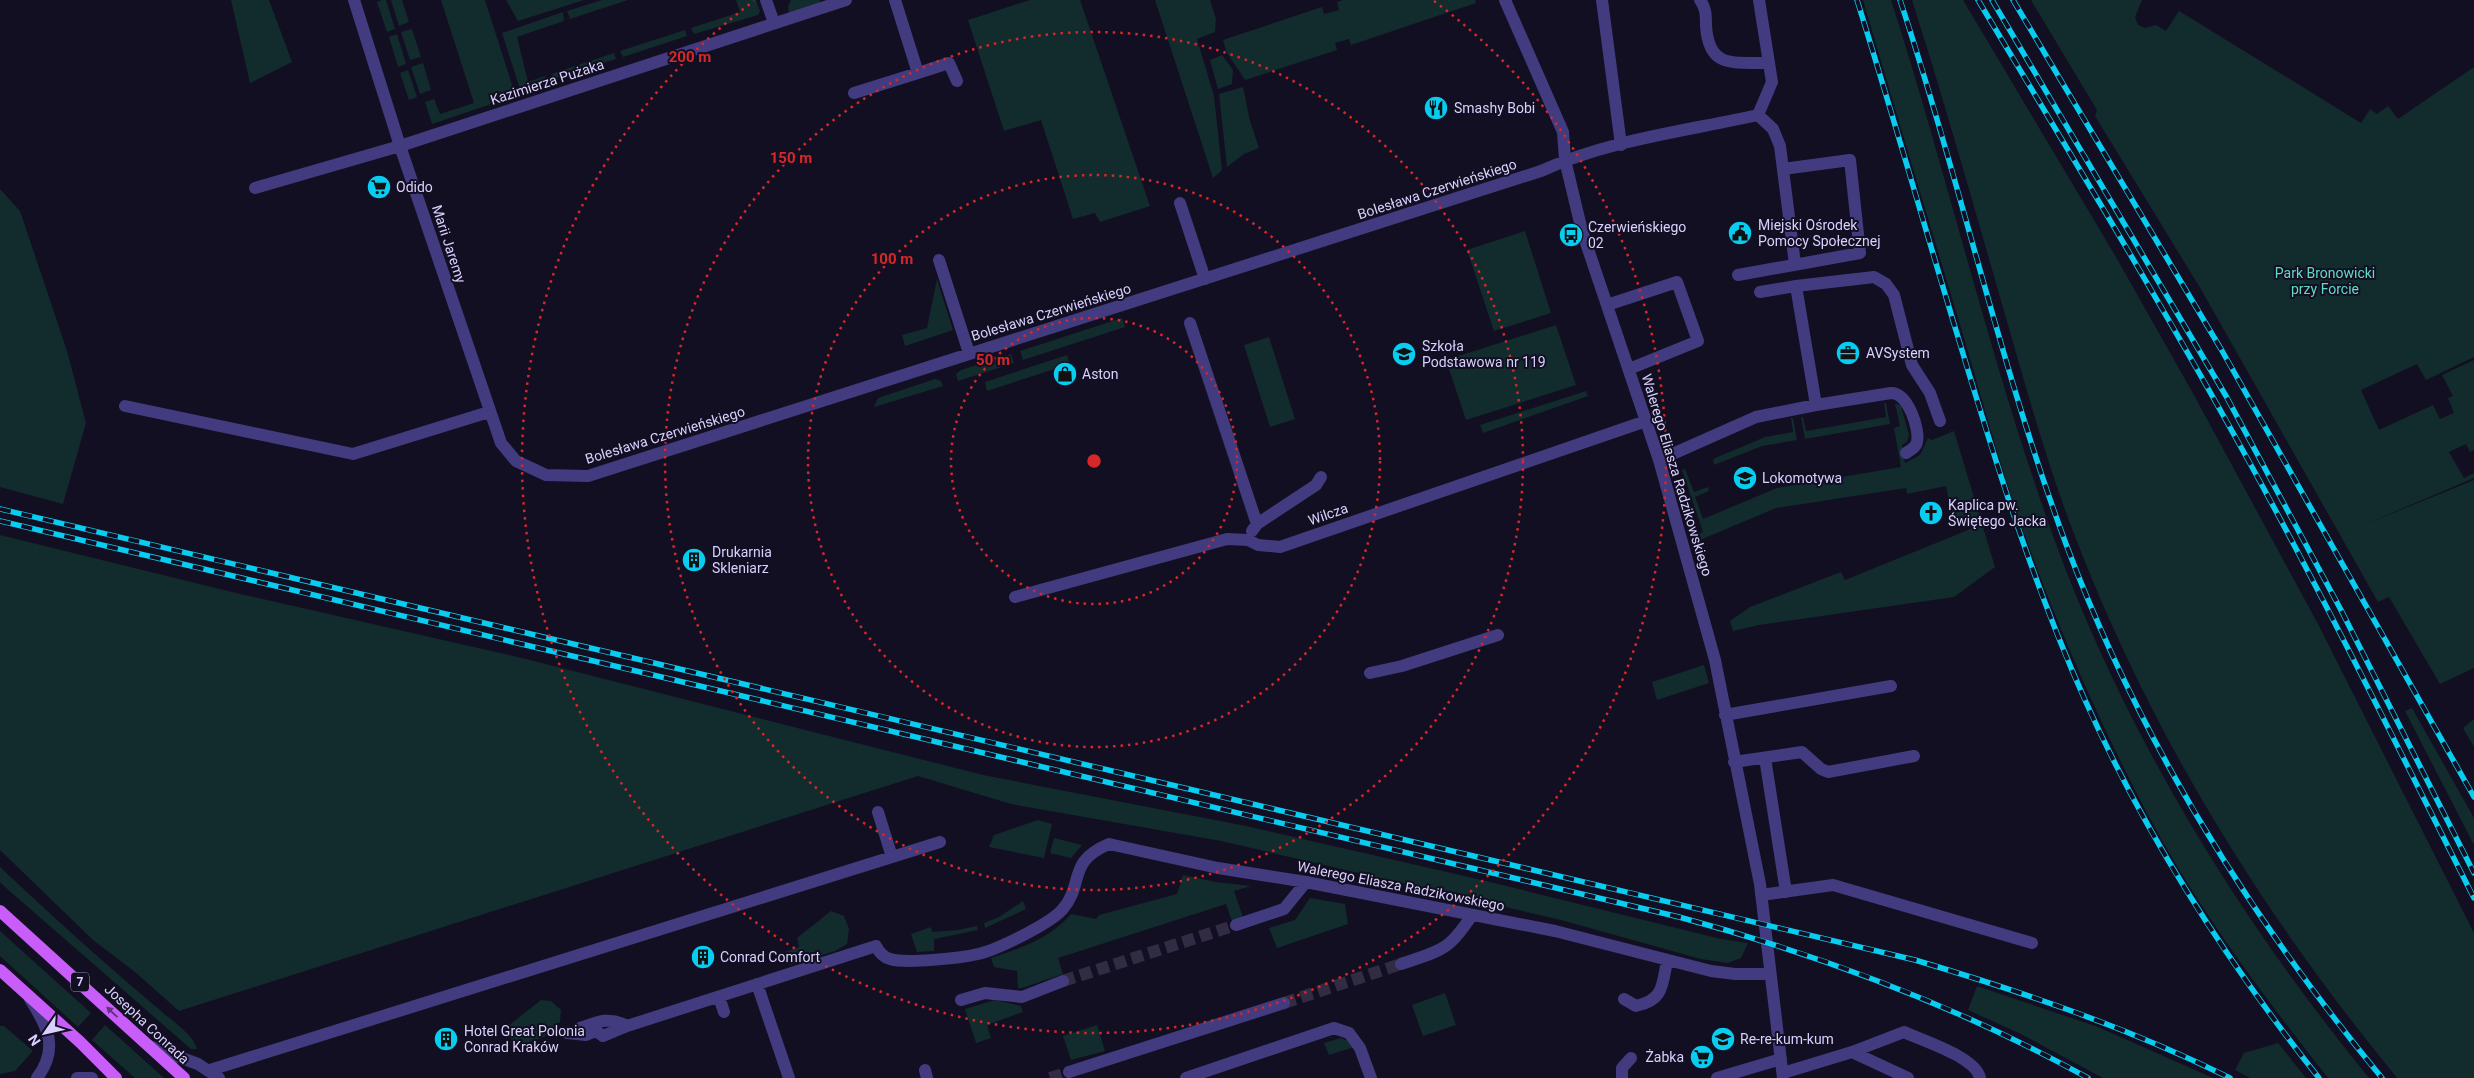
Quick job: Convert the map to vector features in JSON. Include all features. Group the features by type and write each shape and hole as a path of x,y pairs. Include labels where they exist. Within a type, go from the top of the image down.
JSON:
{"main road":[{"name":"Josepha Conrada","path":"0,911 184,1078"},
{"path":"0,970 116,1078"}],"street":[{"name":"Marii Jaremy","path":"354,0 400,146 489,412 501,443 516,461"},
{"path":"766,0 774,23"},
{"name":"Kazimierza Pużaka","path":"255,188 400,146 846,0"},
{"path":"895,0 918,73"},
{"name":"Walerego Eliasza Radzikowskiego","path":"1505,0 1563,132 1565,160 1582,231 1659,460 1715,660 1762,895 1783,1075"},
{"path":"1602,0 1621,145"},
{"path":"1700,0 1705,7 1709,44 1718,58 1724,62 1767,63"},
{"path":"1759,0 1767,63 1772,82 1758,115 1773,129 1780,146 1795,264"},
{"path":"854,93 949,63 957,81"},
{"name":"Bolesława Czerwieńskiego","path":"516,461 546,475 588,476 1541,172 1565,160 1621,145 1758,115"},
{"path":"1738,275 1860,253 1850,160 1783,169"},
{"path":"1180,203 1205,280"},
{"path":"939,260 969,354"},
{"path":"1760,292 1868,277 1880,279 1894,295 1912,365 1930,393 1940,421"},
{"path":"1607,305 1677,282 1698,341 1629,369"},
{"path":"1796,286 1816,405"},
{"path":"1190,323 1257,524"},
{"path":"1659,460 1756,417 1891,393 1900,395 1909,405 1918,438 1915,446 1906,453"},
{"path":"125,406 353,454 489,412"},
{"name":"Wilcza","path":"1015,597 1227,539 1248,540 1258,545 1280,547 1646,421"},
{"path":"1248,540 1257,524 1316,485 1321,477"},
{"path":"1370,673 1402,666 1498,635"},
{"path":"1725,715 1891,686"},
{"path":"1734,762 1802,752 1828,772 1914,756"},
{"path":"1765,758 1786,892"},
{"path":"878,812 892,857"},
{"path":"148,1045 215,1074 685,922 940,842"},
{"name":"Walerego Eliasza Radzikowskiego","path":"757,984 876,946 880,952 890,959 942,959 978,954 1034,930 1062,911 1069,900 1080,866 1093,851 1108,844 1218,868 1306,882 1555,931 1667,961 1735,974 1770,974"},
{"path":"1236,925 1284,910 1306,882"},
{"path":"1762,895 1833,885 2032,943"},
{"path":"1401,964 1443,950 1458,937 1472,914"},
{"path":"1624,999 1636,1006 1649,1003 1659,995 1667,961"},
{"path":"961,1000 985,993 1022,997 1063,981"},
{"path":"626,1026 616,1020 598,1022 567,1033 586,1035 596,1031 603,1036 626,1026 757,984 789,1078"},
{"path":"26,993 40,1016 50,1041 49,1056 38,1078"},
{"path":"719,997 724,1012"},
{"path":"1069,1072 1284,1003"},
{"path":"1186,1078 1334,1028 1349,1033 1360,1048 1372,1078"},
{"path":"1783,1075 1904,1032 1969,1062 1979,1072 1980,1078"},
{"path":"1852,1052 1908,1078"},
{"path":"1622,1078 1622,1068 1631,1058"},
{"path":"1717,1078 1781,1059"},
{"path":"76,1078 92,1078"}],"green space":[{"path":"231,0 269,0 292,62 250,83"},
{"path":"386,0 395,29 387,32 377,2"},
{"path":"391,0 402,0 409,22 399,26"},
{"path":"441,0 485,0 514,91 509,93 506,99 432,124 425,102 434,99 440,114 474,103"},
{"path":"506,0 584,0 518,21"},
{"path":"602,0 628,0 570,19 567,11"},
{"path":"736,0 756,0 760,11 758,15 694,34 691,28 740,12"},
{"path":"791,0 820,0 821,5 789,15 788,6"},
{"path":"1030,0 1080,0 1150,206 1100,222 1095,213 1073,219 1041,120 1004,131 968,20"},
{"path":"1155,0 1210,0 1216,19 1215,32 1197,39 1214,96 1222,170 1213,178"},
{"path":"1343,0 1475,0 1476,3 1351,45 1349,39 1335,43 1337,50 1245,80 1227,53 1223,40 1322,7 1324,14 1339,10 1337,2"},
{"path":"1863,0 1891,0 2011,409 2033,477 2056,544 2085,616 2117,686 2152,756 2190,824 2232,890 2275,955 2369,1078 2328,1078 2279,1015 2232,950 2166,848 2128,776 2092,701 2059,624 2015,507"},
{"path":"1912,0 1963,0 2116,257 2195,397 2318,624 2474,933 2474,1078 2397,1078 2348,1016 2256,887 2176,753 2140,684 2106,613 2065,511 2037,426 1948,116"},
{"name":"Park Bronowicki przy Forcie","path":"2031,0 2142,0 2135,17 2138,25 2145,28 2156,25 2166,31 2179,11 2361,123 2370,109 2377,114 2388,106 2398,119 2474,67 2474,357 2426,380 2417,364 2361,390 2379,430 2433,405 2440,419 2454,413 2448,398 2453,396 2442,375 2474,360 2474,450 2470,452 2466,444 2449,452 2464,478 2474,473 2474,478 2366,524 2474,480 2474,668 2440,684 2389,597 2378,602 2202,291 2095,116 2097,110"},
{"path":"563,12 564,21 517,37 528,82 545,76 547,81 520,89 502,33"},
{"path":"412,29 421,57 410,60 401,32"},
{"path":"685,30 687,36 623,57 620,51"},
{"path":"397,34 406,64 398,67 389,37"},
{"path":"614,53 616,59 553,79 551,74"},
{"path":"1222,55 1233,70 1232,84 1218,89 1210,60"},
{"path":"423,63 431,90 420,94 411,67"},
{"path":"408,70 417,97 409,100 400,73"},
{"path":"1243,87 1250,121 1259,148 1244,154 1227,167 1219,94"},
{"path":"0,189 20,211 67,351 86,423 63,504 0,487"},
{"path":"1525,231 1551,313 1494,331 1467,250"},
{"path":"937,279 953,330 905,346 902,335 927,328"},
{"path":"1122,318 1125,327 1023,360 1020,351"},
{"path":"1556,325 1576,385 1466,420 1446,360"},
{"path":"1269,337 1295,419 1270,427 1244,345"},
{"path":"1011,354 1014,363 958,381 956,374 961,370"},
{"path":"1067,355 1070,364 987,391 985,382"},
{"path":"935,379 941,381 943,386 874,407 878,398"},
{"path":"1586,391 1588,396 1483,433 1480,425"},
{"path":"1884,403 1886,403 1890,424 1805,439 1801,417 1803,417 1806,431 1886,417"},
{"path":"1895,403 1901,406 1909,435 1907,442 1902,445 1905,463 1920,455 1928,438 1932,440 1954,431 1995,567 1954,597 1759,625 1733,631 1730,621 1750,607 1841,572 1845,580 1973,528 1971,520 1954,524 1946,486 1907,494 1906,488 1776,508 1700,540 1698,534 1703,532 1682,470 1685,469 1694,492 1708,487 1709,491 1695,497 1703,519 1777,488 1901,467 1894,428 1900,426"},
{"path":"1791,418 1793,418 1797,440 1762,446 1714,465 1713,459 1765,437 1793,432"},
{"path":"0,535 236,593 522,658 983,775 1246,826 1486,881 1721,939 1748,943 1741,958 1728,963 1701,959 1561,920 1221,841 1011,804 918,776 179,1011 135,972 93,940 0,850"},
{"path":"1704,665 1709,683 1657,700 1652,682"},
{"path":"2412,708 2474,818 2474,845 2405,711"},
{"path":"2474,719 2474,747 2463,728"},
{"path":"1038,820 1052,824 1044,858 989,847 994,835"},
{"path":"1054,838 1082,845 1071,858 1050,853"},
{"path":"0,867 99,958 182,1028 195,1043 197,1049 191,1049 5,887 0,882"},
{"path":"1183,875 1216,882 1251,886 1234,891 1243,917 1232,921 1226,904 1058,958 1063,974 1022,988 1018,988 1017,971 994,967 991,958 1034,942 1054,930 1071,914 1096,919 1099,915 1177,894"},
{"path":"1310,898 1345,904 1348,924 1277,948 1269,928 1295,920"},
{"path":"1023,901 1026,909 985,928 984,923 999,917"},
{"path":"831,911 844,916 849,929 847,944 835,951 790,965 785,952 799,947 797,938"},
{"path":"977,926 978,930 934,939 934,951 917,952 911,934 931,927 932,932"},
{"path":"0,931 91,1013 78,1027 0,956"},
{"path":"1977,986 2098,1027 2213,1078 2103,1078 2021,1034 1968,1010"},
{"path":"1445,993 1456,1025 1423,1036 1412,1005"},
{"path":"541,1000 551,1001 561,1010 560,1022 544,1037 517,1046 503,1030"},
{"path":"995,1000 1021,1006 1023,1012 987,1025 991,1038 976,1043 965,1009"},
{"path":"105,1025 164,1078 135,1078 92,1040"},
{"path":"1097,1025 1105,1051 1071,1060 1063,1036"},
{"path":"0,1026 4,1026 33,1051 15,1071 0,1074"},
{"path":"1341,1038 1351,1042 1354,1047 1329,1055 1324,1043"},
{"path":"2278,1043 2306,1078 2250,1078 2235,1070 2244,1053"}],"tunnel":[{"path":"1063,981 1236,925"},
{"path":"1284,1003 1401,964"},
{"path":"1050,1078 1069,1072"}],"railway":[{"path":"1857,0 2017,526 2049,614 2085,700 2134,801 2190,897 2252,989 2319,1078"},
{"path":"1900,0 1922,68 2000,341 2042,477 2095,616 2163,756 2202,824 2243,890 2287,954 2382,1078"},
{"path":"1978,0 2152,291 2252,467 2337,628 2474,898"},
{"path":"1992,0 2226,396 2341,610 2474,873"},
{"path":"2013,0 2221,349 2474,797"},
{"path":"0,509 1915,960 2075,1012 2153,1043 2230,1078"},
{"path":"0,521 1679,917 1785,948 1939,1005 2039,1052 2088,1078"}],"place":[{"name":"Smashy Bobi","path":"1436,108"},
{"name":"Odido","path":"379,187"},
{"name":"Miejski Ośrodek Pomocy Społecznej","path":"1740,233"},
{"name":"Czerwieńskiego 02","path":"1571,235"},
{"name":"AVSystem","path":"1848,353"},
{"name":"Szkoła Podstawowa nr 119","path":"1404,354"},
{"name":"Aston","path":"1065,374"},
{"name":"Lokomotywa","path":"1745,478"},
{"name":"Kaplica pw. Świętego Jacka","path":"1931,513"},
{"name":"Drukarnia Skleniarz","path":"694,560"},
{"name":"Conrad Comfort","path":"703,957"},
{"name":"Hotel Great Polonia Conrad Kraków","path":"446,1039"},
{"name":"Re-re-kum-kum","path":"1723,1039"},
{"name":"Żabka","path":"1702,1057"}]}
